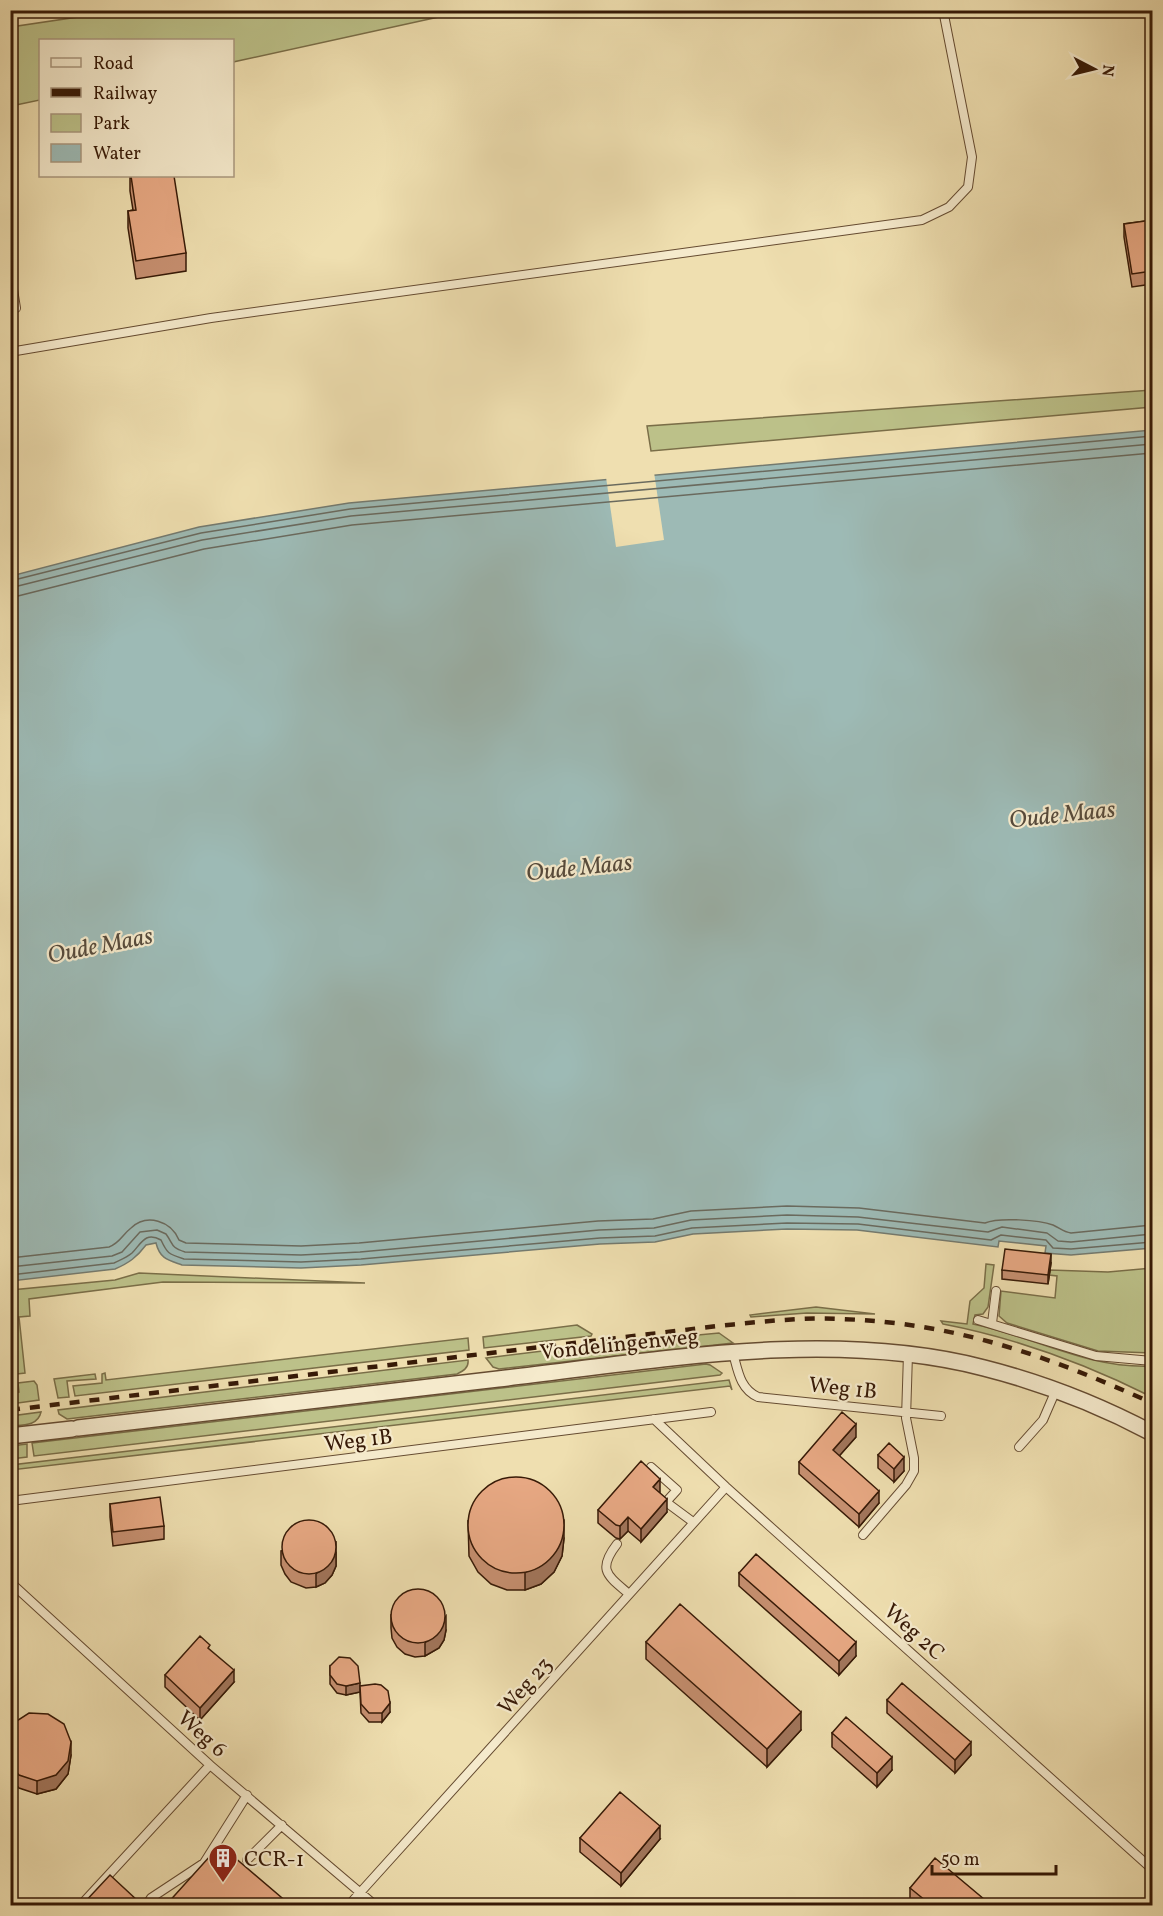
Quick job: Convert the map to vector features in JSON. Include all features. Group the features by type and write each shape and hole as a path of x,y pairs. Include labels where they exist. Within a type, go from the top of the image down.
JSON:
{"street":[{"name":"Vondelingenweg","path":"10,1436 660,1360 775,1350 821,1349 908,1354 982,1367 1056,1390 1152,1433"}],"lane":[{"path":"10,352 211,318 922,220 949,207 968,188 972,157 943,10"},
{"path":"10,271 16,308"},
{"path":"992,1323 996,1291"},
{"path":"978,1320 1096,1356 1152,1361"},
{"name":"Weg 1B","path":"733,1353 743,1386 749,1393 758,1397 941,1416"},
{"path":"862,1535 912,1478 915,1465 906,1412 908,1354"},
{"path":"1019,1447 1043,1420 1056,1390"},
{"name":"Weg 1B","path":"10,1501 711,1413"},
{"name":"Weg 2C","path":"654,1419 726,1487 1152,1869"},
{"path":"651,1467 677,1490 666,1502 693,1522"},
{"name":"Weg 23","path":"348,1905 726,1487"},
{"path":"617,1544 607,1557 605,1566 608,1574 629,1594"},
{"name":"Weg 6","path":"10,1582 210,1765 376,1905"},
{"path":"80,1905 210,1765"},
{"path":"146,1905 151,1898 204,1863 247,1795"},
{"path":"247,1860 282,1825"}],"green space":[{"path":"11,10 57,10 57,11 11,17"},
{"path":"118,10 466,11 234,62 234,39 39,39 39,100 11,106 11,27"},
{"path":"1152,390 1152,407 651,451 647,426"},
{"path":"986,1264 994,1265 988,1307 983,1314 975,1315 973,1324 1106,1363 1152,1366 1152,1397 1050,1353 943,1324 941,1321 967,1324 970,1301 984,1288"},
{"path":"1152,1268 1152,1353 1098,1351 1007,1323 999,1316 1001,1291 1055,1298 1057,1276 1049,1275 1050,1270 1108,1272"},
{"path":"139,1273 365,1283 163,1282 29,1299 30,1316 19,1317 25,1373 17,1374 16,1364 11,1365 11,1290 115,1280"},
{"path":"816,1307 875,1314 807,1313 751,1317 750,1315"},
{"path":"577,1325 592,1334 591,1336 484,1348 483,1337"},
{"path":"719,1333 733,1343 499,1369 493,1367 486,1358 592,1345"},
{"path":"468,1338 469,1350 75,1396 73,1386 102,1383 102,1374 105,1373 106,1380"},
{"path":"468,1360 467,1367 457,1374 67,1419 59,1414 58,1410"},
{"path":"706,1364 722,1373 34,1456 32,1443"},
{"path":"95,1374 96,1379 67,1381 69,1397 58,1398 54,1379"},
{"path":"729,1380 732,1390 730,1386 11,1470 11,1465"},
{"path":"34,1381 37,1385 39,1400 11,1404 11,1393 19,1392 18,1383"},
{"path":"41,1412 37,1420 33,1422 11,1426 11,1416"},
{"path":"27,1444 27,1457 11,1459 11,1446"}],"water":[{"name":"Oude Maas","path":"1152,430 1152,1248 1071,1255 1045,1253 1046,1246 999,1241 998,1247 857,1230 787,1229 693,1234 655,1242 600,1244 361,1265 301,1268 182,1265 162,1256 156,1243 146,1245 132,1259 115,1269 11,1281 11,576 199,527 349,503"}],"pier":[{"path":"654,472 664,540 616,547 606,477"}],"building":[{"path":"131,177 174,177 186,253 136,261 128,211 136,210"},
{"path":"1152,220 1152,271 1132,274 1124,224"},
{"path":"1005,1249 1051,1254 1048,1275 1002,1270"},
{"path":"842,1412 856,1424 833,1450 879,1491 859,1514 799,1462"},
{"path":"889,1443 904,1457 894,1469 878,1455"},
{"path":"641,1461 660,1479 653,1487 667,1499 641,1529 628,1517 620,1526 616,1525 598,1510"},
{"path":"516,1477 534,1481 550,1491 560,1507 564,1525 560,1543 550,1559 534,1569 516,1573 498,1569 482,1559 472,1543 468,1525 472,1507 482,1491 498,1481"},
{"path":"160,1497 164,1526 113,1532 110,1504"},
{"path":"304,1520 314,1520 324,1524 332,1532 336,1547 332,1562 324,1570 314,1574 304,1574 294,1570 286,1562 282,1552 282,1542 286,1532 294,1524"},
{"path":"756,1554 856,1642 839,1661 739,1573"},
{"path":"413,1589 423,1589 433,1593 441,1601 445,1616 441,1631 433,1639 423,1643 413,1643 403,1639 395,1631 391,1621 391,1611 395,1601 403,1593"},
{"path":"680,1604 801,1712 767,1749 646,1642"},
{"path":"200,1636 210,1645 208,1648 234,1670 200,1708 165,1675"},
{"path":"339,1657 350,1658 358,1666 360,1683 346,1686 337,1684 330,1675 330,1666"},
{"path":"902,1683 971,1742 955,1760 887,1700"},
{"path":"381,1685 388,1691 390,1703 382,1713 369,1713 361,1704 360,1686"},
{"path":"29,1713 48,1714 64,1724 71,1742 68,1761 56,1775 37,1781 19,1775 10,1765 10,1727"},
{"path":"846,1717 892,1757 877,1773 832,1733"},
{"path":"620,1792 660,1826 621,1873 580,1838"},
{"path":"10,1801 14,1809 10,1828"},
{"path":"220,1845 288,1903 286,1905 166,1905"},
{"path":"935,1858 991,1905 931,1905 910,1888"},
{"path":"110,1875 138,1901 134,1905 82,1905"}],"railway":[{"path":"10,1410 718,1326 780,1320 826,1319 883,1322 963,1335 1038,1357 1152,1403"}],"place":[{"name":"CCR-1","path":"223,1884"}]}
